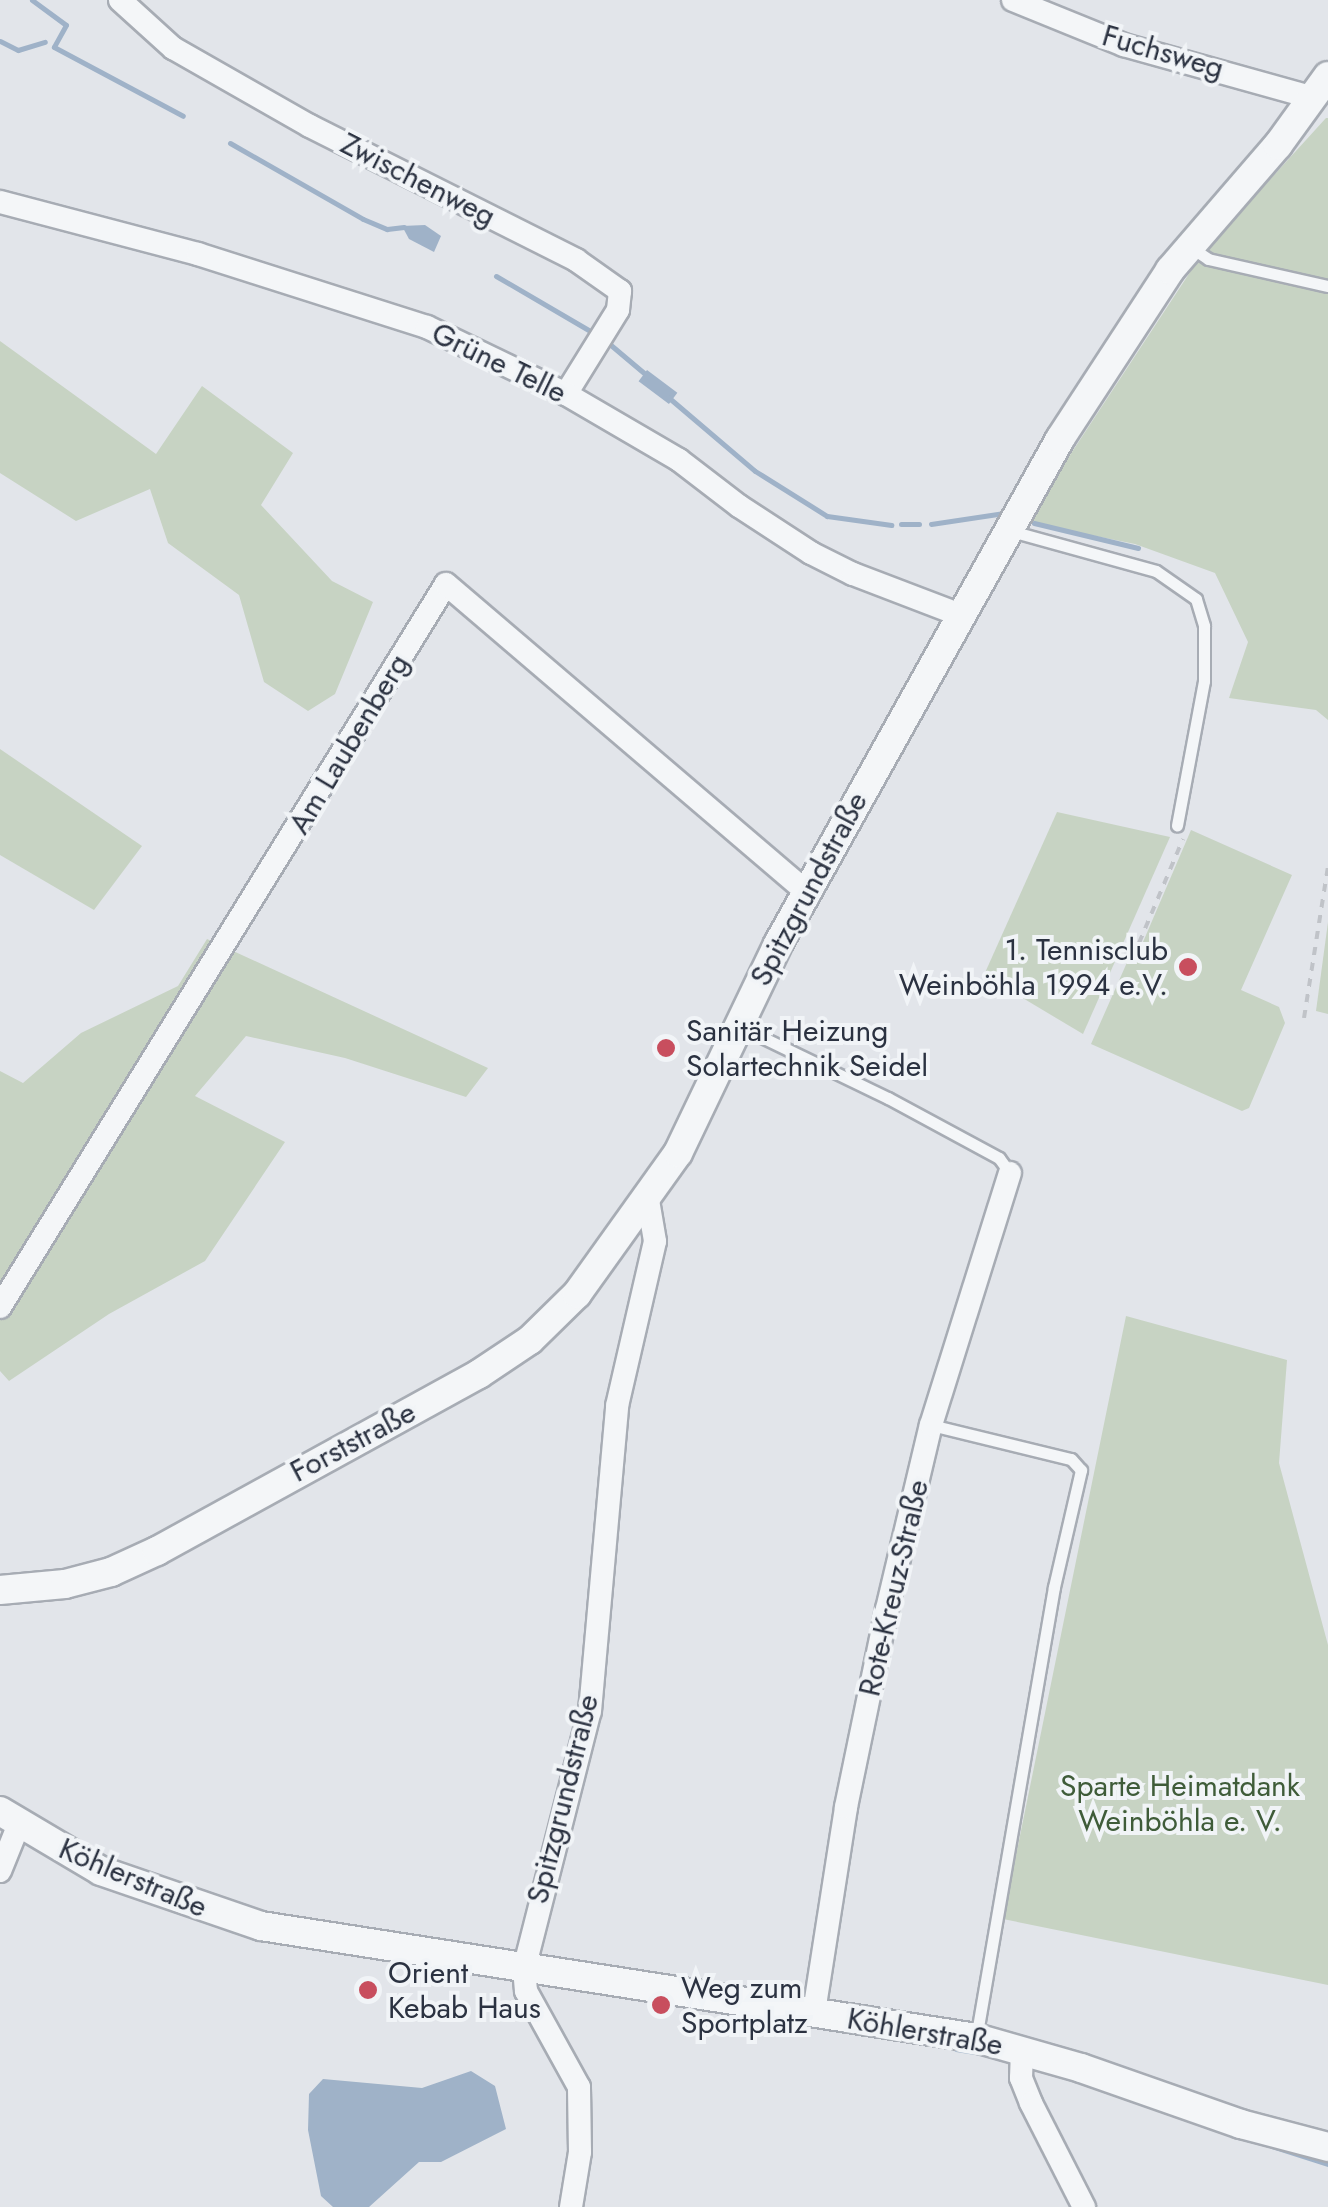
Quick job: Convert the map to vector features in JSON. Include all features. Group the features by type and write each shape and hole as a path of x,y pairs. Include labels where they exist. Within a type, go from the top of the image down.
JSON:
{"street":[{"name":"Zwischenweg","path":"120,0 173,48 310,126 576,260 620,291 618,310 566,394"},
{"name":"Fuchsweg","path":"1014,0 1124,44 1321,87"},
{"name":"Spitzgrundstraße","path":"524,1968 590,1711 617,1406 655,1240 648,1200 678,1153 737,1026 958,614 1105,366 1188,246 1321,87"},
{"name":"Grüne Telle","path":"0,202 198,254 427,328 566,394 679,460 739,506 811,553 958,614"},
{"name":"Am Laubenberg","path":"0,1306 446,584 807,892"},
{"name":"Rote-Kreuz-Straße","path":"814,2012 846,1807 931,1425 1010,1173"},
{"name":"Forststraße","path":"0,1590 65,1584 136,1562 479,1374 558,1314 648,1200"},
{"name":"Köhlerstraße","path":"9,1818 101,1871 261,1926 976,2038 1241,2124 1328,2147"},
{"path":"0,1870 9,1818"},
{"path":"524,1968 526,1991 580,2087 580,2152 571,2207"},
{"path":"1022,2050 1021,2078 1084,2207"}],"lane":[{"path":"1188,246 1208,259 1328,286"},
{"path":"1007,530 1156,571 1196,599 1204,626 1204,682 1177,825"},
{"path":"737,1026 888,1098 999,1158 1010,1173"},
{"path":"931,1425 1071,1459 1080,1470 1054,1587 976,2038"}],"path":[{"path":"1139,943 1183,840 1177,825"},
{"path":"1304,1018 1328,866"}],"green space":[{"path":"1326,118 1328,720 1316,710 1229,698 1248,642 1215,573 1135,544 1026,522 1202,254"},
{"path":"0,341 156,454 202,386 293,453 261,505 332,581 373,602 335,694 308,711 264,682 239,595 168,543 150,489 76,521 0,473"},
{"path":"0,749 142,846 94,910 0,855"},
{"path":"1057,812 1170,837 1083,1034 984,975"},
{"name":"1. Tennisclub Weinböhla 1994 e.V.","path":"1191,830 1292,875 1241,990 1279,1007 1285,1023 1249,1108 1242,1111 1091,1044 1136,942 1143,942"},
{"path":"1328,922 1328,1014 1316,1011"},
{"path":"207,939 488,1068 466,1097 345,1058 246,1036 195,1096 285,1142 205,1261 109,1314 9,1381 0,1371 0,1071 23,1083 81,1033 178,986"},
{"name":"Sparte Heimatdank Weinböhla e. V.","path":"1126,1316 1287,1360 1279,1463 1328,1645 1328,1985 1003,1919"}],"water":[{"path":"425,225 441,236 434,252 409,239 402,226"},
{"path":"647,370 677,393 669,404 639,381"},
{"path":"471,2071 495,2086 506,2129 441,2162 419,2162 369,2207 333,2207 321,2196 308,2130 309,2094 323,2079 422,2088"}],"waterway":[{"path":"32,0 66,25 54,47 183,116"},
{"path":"0,41 18,50 45,42"},
{"path":"230,143 363,219 387,229 404,227"},
{"path":"496,276 597,335"},
{"path":"606,341 650,378"},
{"path":"668,397 755,471 827,516 891,525"},
{"path":"931,524 1004,513"},
{"path":"1034,523 1138,548"},
{"path":"901,524 919,524"},
{"path":"956,2049 980,2053"},
{"path":"1272,2146 1328,2164"}],"place":[{"name":"1. Tennisclub Weinböhla 1994 e.V.","path":"1188,967"},
{"name":"Sanitär Heizung Solartechnik Seidel","path":"666,1048"},
{"name":"Orient Kebab Haus","path":"368,1990"},
{"name":"Weg zum Sportplatz","path":"661,2005"}]}
